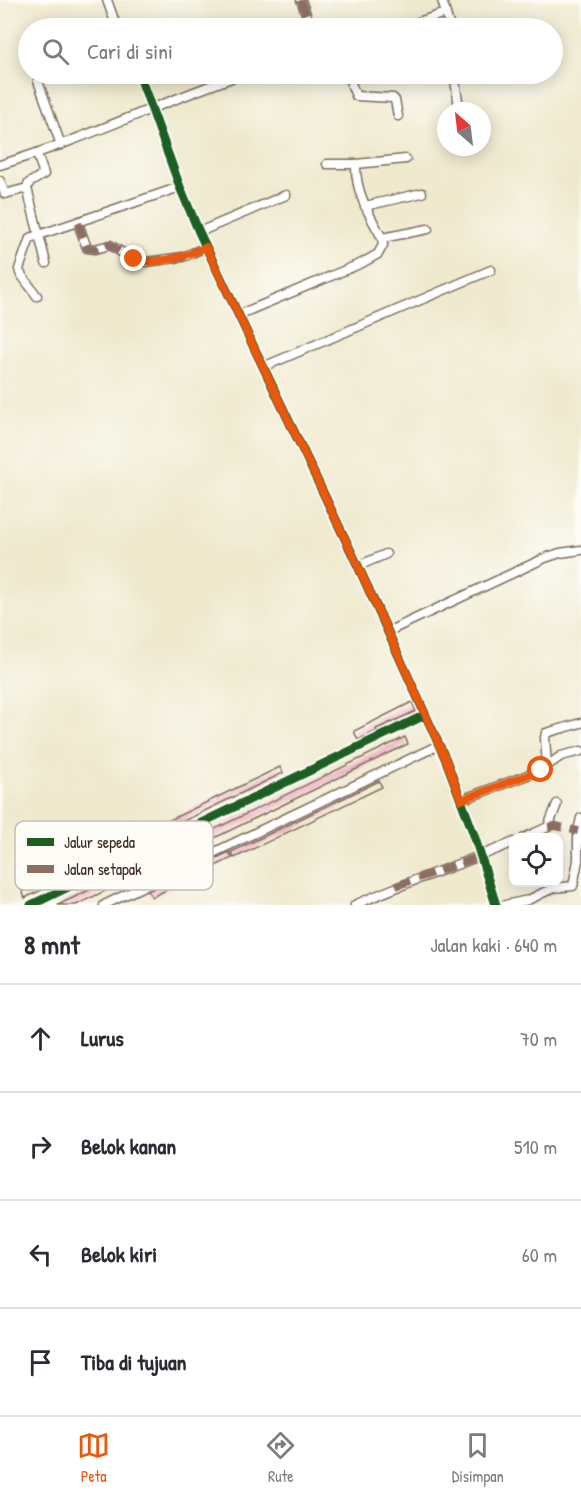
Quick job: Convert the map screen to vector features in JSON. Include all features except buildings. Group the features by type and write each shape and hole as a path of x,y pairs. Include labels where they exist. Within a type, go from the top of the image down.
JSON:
{"street":[{"path":"107,0 113,18"},
{"path":"301,0 307,18"},
{"path":"442,0 447,18"},
{"path":"430,18 445,13"},
{"path":"39,84 61,145"},
{"path":"143,84 180,187 199,232 358,566 439,744 481,856 496,905"},
{"path":"0,165 37,154 217,84"},
{"path":"352,84 356,96 393,98 398,116"},
{"path":"456,84 458,102"},
{"path":"37,154 44,174 29,183 27,188 46,263"},
{"path":"327,164 356,164 406,159"},
{"path":"238,315 362,263 382,250 382,238 364,206 357,185 356,164"},
{"path":"0,181 5,194 27,188"},
{"path":"37,296 20,273 30,238 180,187"},
{"path":"364,206 422,193"},
{"path":"199,232 286,195"},
{"path":"78,223 87,248 95,249 110,245 140,261 183,257 206,247"},
{"path":"382,238 428,229"},
{"path":"263,367 491,270"},
{"path":"387,632 545,558 581,550"},
{"path":"358,566 386,554"},
{"path":"204,821 425,714"},
{"path":"547,766 544,738 546,733 581,723"},
{"path":"213,853 439,744"},
{"path":"461,800 547,766 561,756 581,751"},
{"path":"534,833 548,827 557,804"},
{"path":"505,905 528,900 553,888 573,886 578,860 578,831 581,818"},
{"path":"355,905 396,886 509,844"},
{"path":"31,905 62,890"},
{"path":"104,905 135,890"}],"marked path":[{"path":"301,0 307,18"},
{"path":"78,223 87,248 95,249 110,245 129,257 146,262 183,257 206,247"},
{"path":"548,827 556,826 578,831"},
{"path":"396,886 481,856"}],"cycle path":[{"path":"143,84 199,232 358,566 446,760 474,835 496,905"},
{"path":"205,821 425,715"},
{"path":"31,905 62,890"}],"route":[{"path":"134,259 146,262 180,258 206,247 358,566 446,760 461,800 541,770"}]}
